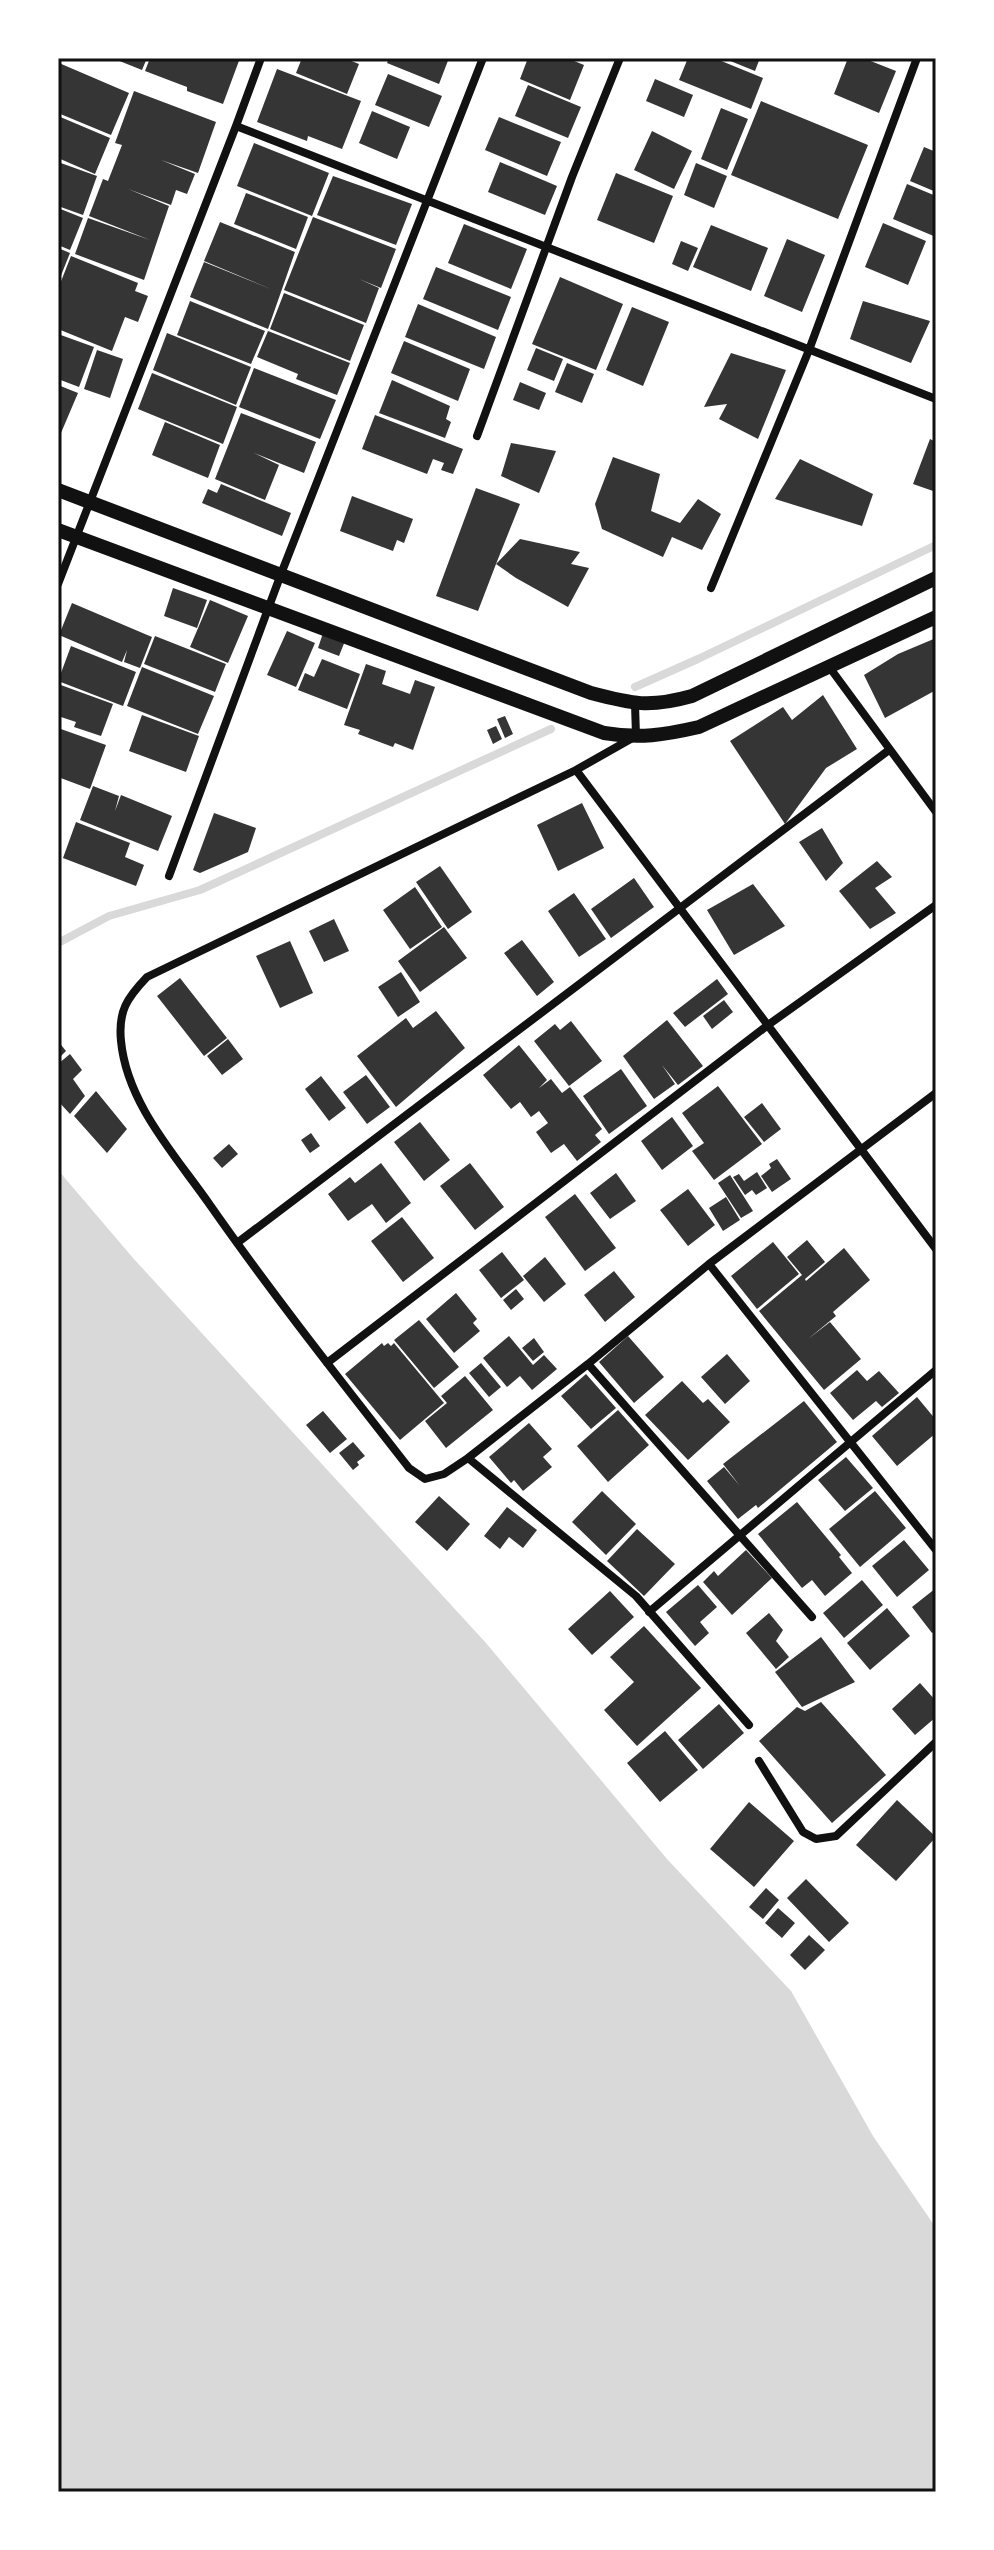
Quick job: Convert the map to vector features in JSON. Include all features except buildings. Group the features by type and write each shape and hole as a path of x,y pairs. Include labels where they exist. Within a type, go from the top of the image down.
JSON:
{"street":[{"path":"58,584 261,58"},
{"path":"169,876 268,607 483,58"},
{"path":"477,436 545,247 620,58"},
{"path":"711,588 809,350 917,58"},
{"path":"236,126 936,399"},
{"path":"58,490 591,693 635,704 669,702 692,696 936,578"},
{"path":"58,530 604,733 662,736 699,727 936,617"},
{"path":"830,668 936,812"},
{"path":"635,704 636,736"},
{"path":"636,736 576,770 147,977 128,997 121,1017 121,1043 129,1073 145,1111 237,1243 409,1468 425,1479 444,1474 468,1458 709,1264 936,1093"},
{"path":"237,1243 889,750"},
{"path":"576,770 936,1249"},
{"path":"327,1363 768,1025 936,905"},
{"path":"709,1264 936,1550"},
{"path":"588,1364 812,1617"},
{"path":"649,1612 936,1370"},
{"path":"468,1458 636,1596 749,1725"},
{"path":"759,1761 803,1832 816,1839 836,1836 936,1742"}],"shaded area":[{"path":"58,1170 133,1258 486,1643 667,1859 791,1991 873,2136 936,2228 936,2492 58,2492"}],"waterway":[{"path":"635,687 936,545"},
{"path":"58,943 109,916 200,890 551,729"}]}
